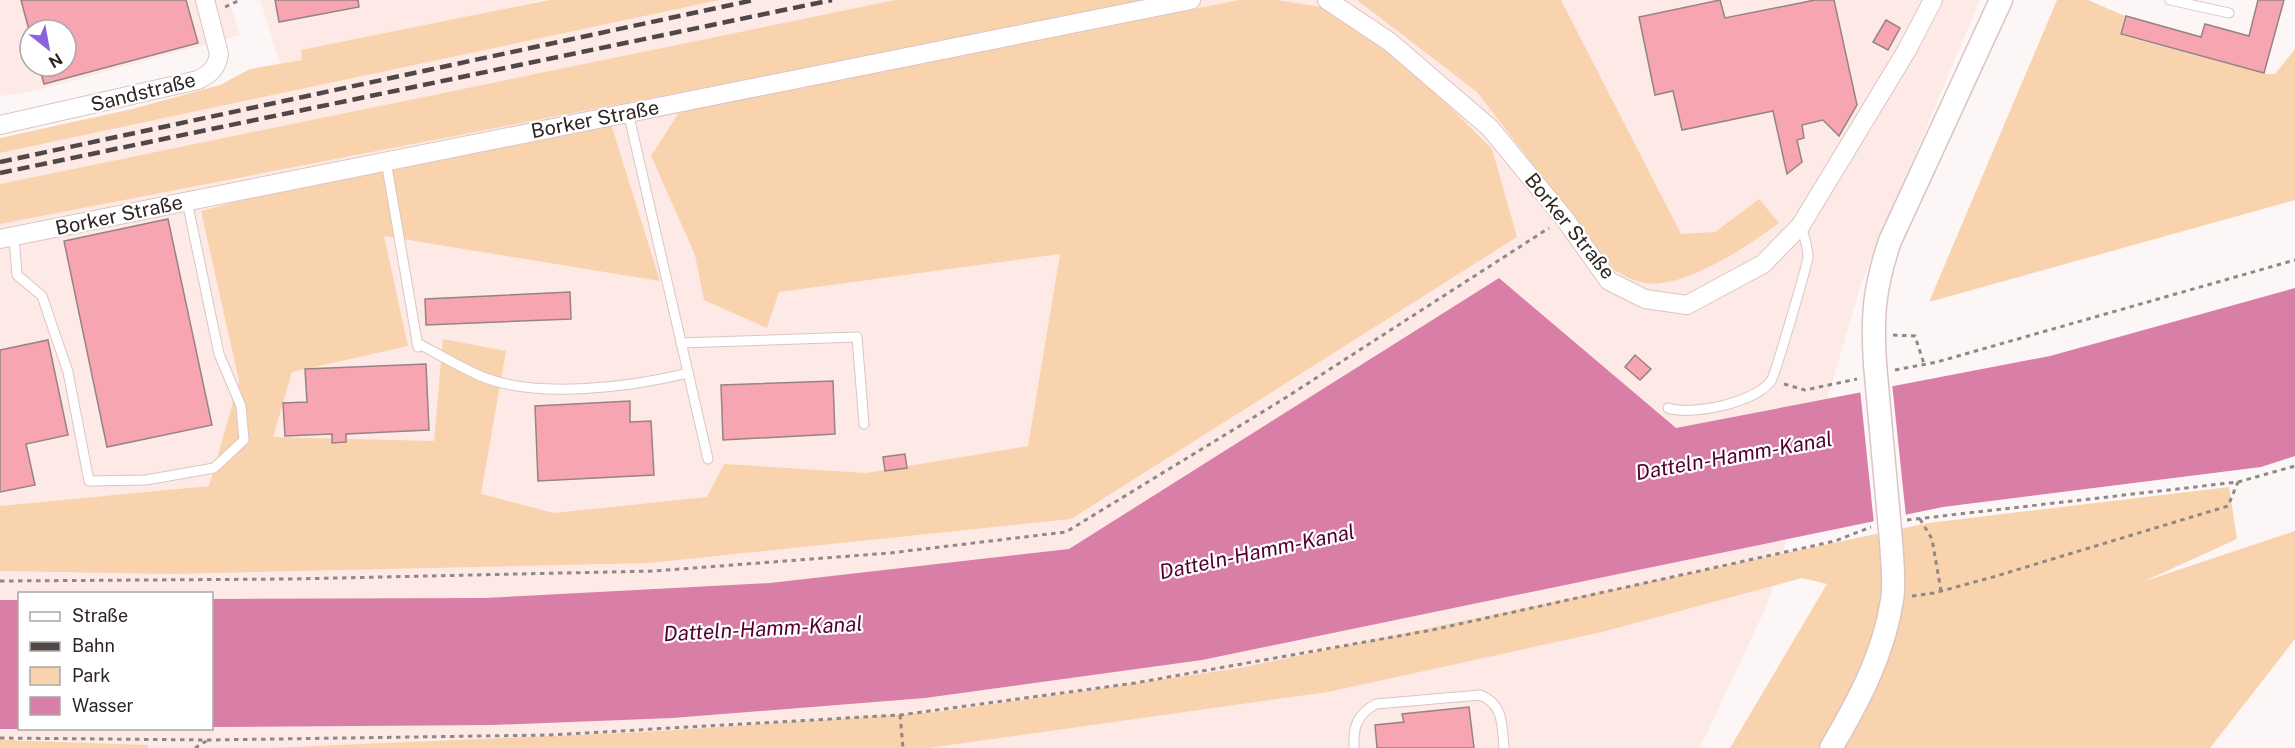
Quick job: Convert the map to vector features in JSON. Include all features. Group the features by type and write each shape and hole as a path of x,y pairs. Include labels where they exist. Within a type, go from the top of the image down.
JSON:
{"street":[{"name":"Sandstraße","path":"0,125 198,80 210,74 218,62 219,54 205,0"},
{"name":"Borker Straße","path":"7,238 1191,0"},
{"name":"Borker Straße","path":"1327,0 1390,42 1490,128 1564,218 1609,281 1645,299 1687,305 1763,264 1801,225 1907,50 1933,0"},
{"path":"1831,748 1853,710 1880,651 1893,599 1890,529 1872,321 1878,278 1890,241 2001,0"}],"lane":[{"path":"2170,0 2229,13"},
{"path":"628,112 708,459"},
{"path":"386,161 418,345 484,377 535,389 649,383 688,374"},
{"path":"7,238 17,275 42,296 68,372 89,481 146,480 214,468 244,441 241,406 219,354 187,201"},
{"path":"1668,408 1682,413 1716,407 1753,395 1771,380 1808,256 1801,225"},
{"path":"681,343 856,337 864,424"},
{"path":"1354,748 1356,721 1365,710 1376,705 1480,695 1492,699 1499,708 1504,748"}],"path":[{"path":"0,581 292,579 654,571 890,553 1066,532 1282,400 1564,218"},
{"path":"1771,380 1804,390 1875,371 1924,364 2295,260"},
{"path":"1911,334 1917,339 1924,364"},
{"path":"0,738 207,740 549,735 900,715 1135,683 1432,630 1890,529 1919,518 2238,482 2295,466"},
{"path":"1893,599 1941,591 2228,506 2238,482"},
{"path":"1919,518 1932,539 1941,591"},
{"path":"900,715 903,748"},
{"path":"195,748 207,740"}],"shaded area":[{"path":"0,0 229,0 240,35 35,91 0,96"},
{"path":"260,0 544,0 360,40 301,50 302,60 280,64"},
{"path":"720,0 895,0 0,184 0,153"},
{"path":"995,0 1980,0 1861,284 1768,603 1700,748 0,748 0,208"}],"green space":[{"path":"549,0 720,0 0,153 0,138 132,109 220,85 250,69 302,60 301,50"},
{"path":"895,0 1156,0 0,224 0,184"},
{"path":"1239,0 1277,0 1327,8 1416,73 1492,149 1517,237 1071,519 649,563 171,574 0,571 0,506 209,486 239,381 201,211 255,197 611,124 660,281 384,236 408,346 292,372 273,437 434,441 443,339 506,351 481,494 554,513 707,497 724,464 866,473 1028,446 1060,254 779,292 767,328 704,300 695,255 651,156 680,111"},
{"path":"1357,0 1561,0 1681,234 1715,232 1759,199 1779,223 1732,255 1674,281 1656,284 1640,282 1627,277 1614,270 1477,92"},
{"path":"2057,0 2088,0 2125,16 2120,35 2265,74 2275,74 2295,49 2295,200 1929,302"},
{"path":"2229,487 2237,539 2145,581 2295,531 2295,639 2210,748 1730,748 1827,584 1802,578 1602,632 1328,692 928,748 268,748 646,732 938,712 1240,668 1928,523"},
{"path":"0,740 148,745 148,748 0,748"}],"water":[{"name":"Datteln-Hamm-Kanal","path":"1499,278 1676,428 2050,356 2295,288 2295,456 2261,467 1943,507 1202,660 925,698 672,718 493,725 213,727 213,599 484,598 770,583 1069,549"},
{"path":"0,600 18,600 18,729 0,729"}],"pier":[{"path":"1892,383 1906,517 1874,524 1860,389"}],"building":[{"path":"21,0 186,0 198,43 78,75 78,18 26,18"},
{"path":"275,0 358,0 359,7 279,22"},
{"path":"1720,0 1725,18 1815,0 1834,0 1857,105 1839,136 1823,120 1802,125 1804,138 1797,140 1802,162 1787,174 1773,111 1682,130 1673,91 1655,95 1639,17"},
{"path":"2258,0 2284,0 2264,73 2121,34 2126,16 2201,37 2205,24 2249,36"},
{"path":"1886,20 1900,28 1888,50 1873,42"},
{"path":"42,78 67,78 44,84"},
{"path":"168,219 212,425 107,447 64,241"},
{"path":"570,292 571,319 426,325 425,299"},
{"path":"48,340 68,435 26,444 35,485 0,492 0,350"},
{"path":"1635,355 1651,369 1640,380 1625,367"},
{"path":"426,364 429,430 346,434 346,442 332,443 332,434 285,436 283,403 307,402 305,369"},
{"path":"833,381 835,434 723,440 721,385"},
{"path":"630,401 630,422 651,421 654,475 538,481 535,406"},
{"path":"905,454 907,468 885,471 883,457"},
{"path":"1469,707 1474,748 1377,748 1375,725 1404,722 1402,714"}],"railway":[{"path":"0,162 754,0"},
{"path":"0,173 832,0"}]}
